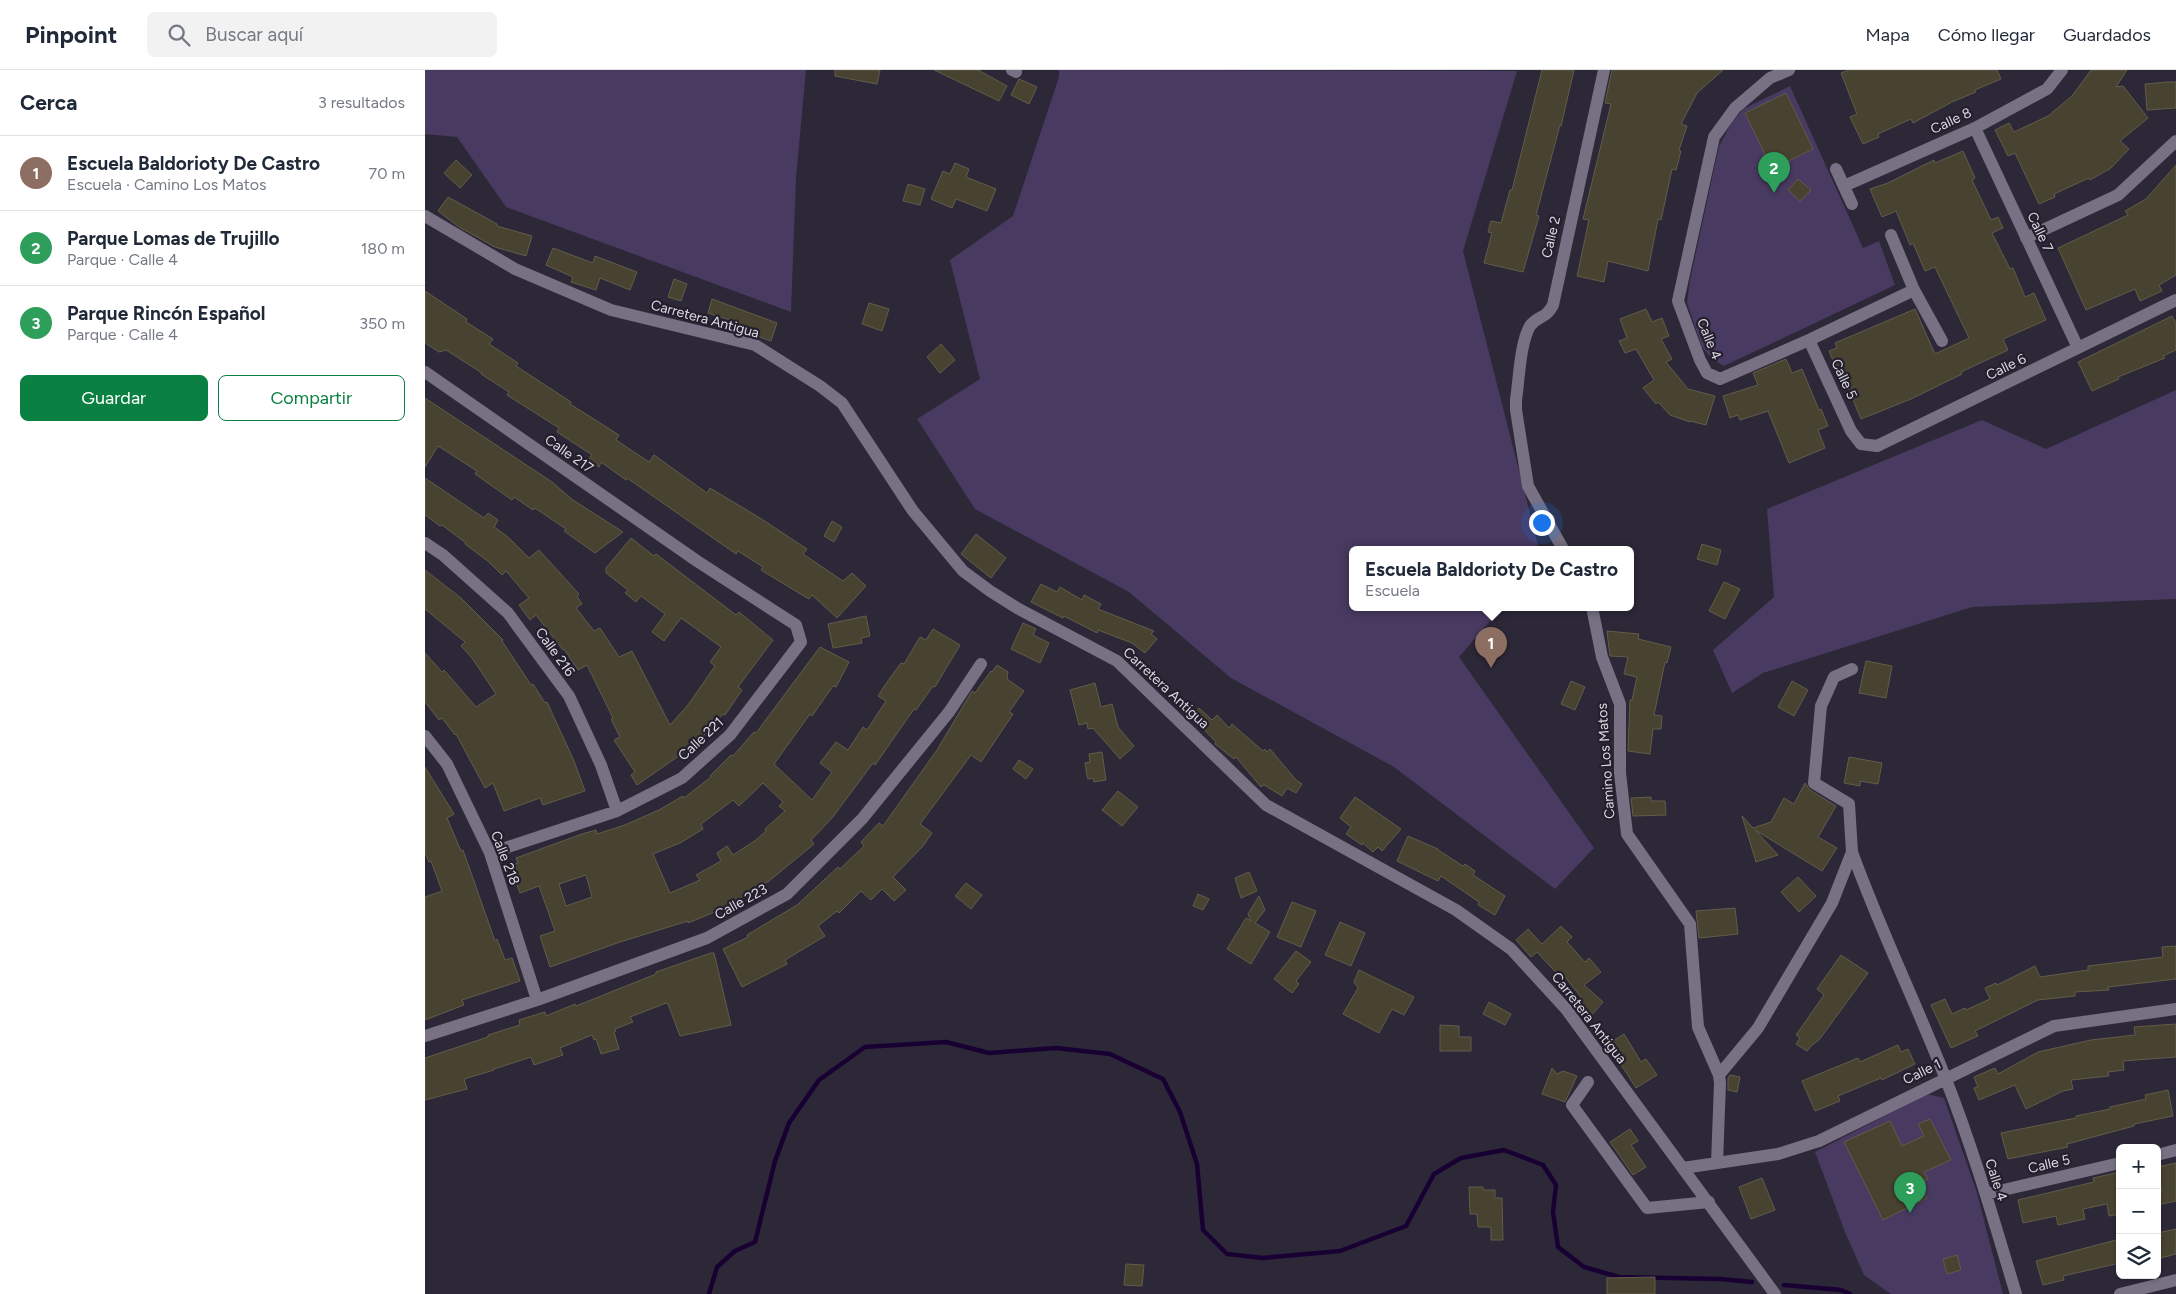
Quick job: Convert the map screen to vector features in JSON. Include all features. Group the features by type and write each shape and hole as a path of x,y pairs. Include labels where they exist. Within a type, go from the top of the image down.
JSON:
{"street":[{"name":"Calle 2","path":"1561,546 1528,486 1516,400 1525,337 1531,324 1548,314 1553,305 1604,70"},
{"name":"Calle 4","path":"1789,70 1768,74 1735,108 1714,137 1678,301 1700,360 1707,372 1721,379 1914,290"},
{"name":"Calle 8","path":"1844,186 1975,128 2047,89 2062,70"},
{"name":"Calle 7","path":"1975,128 2078,348"},
{"path":"2026,238 2118,195 2176,141"},
{"path":"1836,169 1852,204"},
{"name":"Carretera Antigua","path":"425,216 515,270 611,310 755,346 820,386 842,403 913,511 963,570 989,592 1117,661 1266,806 1456,910 1511,949 1566,1009 1775,1294"},
{"path":"1891,235 1914,290 1942,341"},
{"name":"Calle 6","path":"1851,431 1861,444 1877,446 2176,300"},
{"name":"Calle 5","path":"1809,340 1851,431"},
{"name":"Calle 217","path":"425,372 697,561"},
{"name":"Calle 216","path":"425,542 443,555 508,613 569,696 601,765 617,811"},
{"name":"Calle 221","path":"490,853 617,811 682,778 731,735 801,642 796,625 697,561"},
{"name":"Camino Los Matos","path":"1593,611 1602,657 1620,704 1620,774 1627,834 1690,924 1698,1027 1719,1075 1717,1163"},
{"name":"Calle 223","path":"425,1036 537,1000 707,938 787,894 863,820 949,712 981,664"},
{"path":"1719,1075 1758,1028 1832,903 1852,852 1849,804 1814,783 1821,706 1834,677 1851,669"},
{"name":"Calle 218","path":"425,736 447,764 490,853 537,1000"},
{"name":"Calle 4","path":"1852,852 1877,920 1945,1077 1986,1194 2016,1294"},
{"name":"Calle 1","path":"1683,1168 1777,1154 1819,1141 1945,1077 2054,1026 2176,1009"},
{"path":"1588,1082 1572,1105 1647,1208 1709,1202"},
{"path":"2161,1153 2176,1150"},
{"name":"Calle 5","path":"1986,1194 2116,1164"},
{"path":"2120,1294 2176,1280"}],"shaded area":[{"path":"425,70 806,70 796,177 791,312 506,207 457,137 425,134"},
{"path":"1059,70 1517,71 1463,251 1538,546 1349,546 1349,611 1499,611 1459,657 1594,848 1555,889 1394,767 1231,678 1129,592 975,509 917,419 980,379 950,260 1013,216 1059,77"},
{"path":"1790,86 1863,248 1879,241 1895,285 1724,366 1712,359 1702,347 1687,303 1690,280 1719,146 1731,124 1743,109"},
{"path":"2176,390 2176,599 1972,607 1763,673 1732,693 1713,650 1774,597 1767,509 1982,420 2046,449"},
{"path":"1927,1094 1944,1098 1977,1193 2003,1294 1891,1294 1864,1275 1845,1232 1815,1152"}],"building":[{"path":"835,70 880,70 877,84 835,76"},
{"path":"934,70 978,70 1007,86 999,101"},
{"path":"1542,70 1574,70 1561,126 1536,215 1539,216 1523,272 1484,263 1492,233 1488,232 1491,221 1501,223 1510,190 1512,190"},
{"path":"1612,70 1723,70 1697,93 1681,124 1687,126 1679,150 1681,151 1676,170 1672,169 1661,220 1658,219 1648,271 1608,261 1604,282 1577,276 1589,220 1583,219 1611,104 1605,103"},
{"path":"1849,70 1997,70 2001,79 1975,90 1976,92 1952,102 1913,123 1911,119 1878,134 1879,137 1863,144 1850,117 1857,114 1841,73"},
{"path":"2091,70 2127,70 2116,87 2123,86 2148,118 2120,141 2129,149 2111,168 2090,180 2089,178 2054,194 2055,197 2039,204 2015,153 2008,156 1995,130 2009,123 2014,132 2048,116 2072,96"},
{"path":"1019,79 1037,87 1029,104 1011,95"},
{"path":"2176,82 2176,108 2147,110 2145,84"},
{"path":"1786,93 1813,149 1772,169 1745,113"},
{"path":"1963,151 1975,178 1972,180 1991,220 1998,217 2003,228 1992,233 2010,269 2013,268 2025,297 2034,293 2046,320 2003,339 2008,350 1961,372 1962,374 1911,399 1861,419 1844,378 1841,379 1829,351 1837,348 1835,343 1915,309 1935,354 1969,338 1935,267 1925,271 1913,243 1910,245 1896,211 1882,217 1870,189 1888,183 1934,160 1935,163"},
{"path":"456,160 472,175 460,188 444,173"},
{"path":"955,163 969,169 966,177 996,189 987,211 956,199 952,208 931,199 943,171 950,174"},
{"path":"2176,165 2176,275 2159,285 2162,291 2140,301 2135,289 2086,310 2058,248 2128,215 2125,211 2146,199"},
{"path":"1798,179 1811,190 1800,201 1788,190"},
{"path":"908,184 925,189 920,205 903,201"},
{"path":"448,197 497,224 497,226 532,236 526,256 495,247 459,227 438,211"},
{"path":"553,248 593,263 595,256 637,272 630,290 600,278 596,290 571,282 573,277 546,265"},
{"path":"674,279 687,284 681,301 668,297"},
{"path":"425,291 467,319 466,322 493,339 489,344 518,363 516,366 571,402 570,404 619,435 616,440 649,462 654,455 707,493 710,488 760,518 807,549 803,554 843,581 852,573 866,586 837,618 812,595 809,599 784,584 761,570 763,567 738,551 736,554 627,478 626,480 601,462 599,467 588,460 592,455 557,432 559,428 507,395 509,392 446,350 439,352 425,343"},
{"path":"712,299 777,323 771,341 737,329 739,323 708,313"},
{"path":"869,303 889,309 882,331 862,324"},
{"path":"1646,309 1652,322 1662,318 1669,336 1661,339 1672,359 1666,362 1688,389 1715,396 1706,425 1670,415 1658,402 1656,404 1643,388 1654,380 1636,349 1625,353 1619,341 1627,338 1620,319"},
{"path":"2172,316 2176,323 2176,350 2163,356 2165,358 2118,377 2119,379 2092,391 2078,362"},
{"path":"941,344 955,360 940,373 927,357"},
{"path":"1786,359 1792,373 1802,369 1819,410 1821,409 1828,426 1818,430 1825,448 1789,463 1768,411 1740,420 1738,415 1730,418 1723,396 1758,385 1753,373"},
{"path":"425,398 552,482 573,500 623,532 595,553 564,531 566,529 535,508 533,510 514,497 512,500 475,474 477,471 438,446 425,467"},
{"path":"425,478 484,518 488,513 498,520 494,527 507,536 529,558 539,550 579,594 577,596 582,604 576,608 594,631 600,628 619,657 632,651 670,725 688,705 715,666 710,662 721,647 681,618 664,641 652,632 665,614 641,596 636,602 625,593 628,590 606,573 606,568 631,538 654,556 656,554 736,615 739,612 773,640 738,687 742,690 725,715 723,714 696,744 637,785 631,775 635,772 614,740 620,737 611,719 613,718 587,665 578,670 564,649 536,615 530,620 519,605 529,598 506,571 502,575 466,543 425,515"},
{"path":"832,521 842,527 834,542 824,536"},
{"path":"976,534 1006,558 991,578 961,554"},
{"path":"1702,544 1721,550 1717,565 1697,559"},
{"path":"425,570 461,598 503,640 531,685 533,684 545,703 547,702 574,761 585,791 543,805 540,798 504,811 493,783 485,788 456,734 442,718 439,720 425,702 425,653 442,672 444,670 476,707 496,694 472,658 461,646 465,642 425,609"},
{"path":"1724,582 1740,589 1725,619 1709,611"},
{"path":"1041,584 1057,592 1060,587 1082,600 1084,595 1101,604 1098,609 1154,631 1151,634 1157,639 1145,653 1132,643 1098,630 1097,633 1064,616 1063,618 1031,602"},
{"path":"866,616 870,636 861,638 862,643 833,648 828,624"},
{"path":"1023,623 1036,629 1033,635 1049,643 1040,663 1011,649"},
{"path":"933,629 960,645 935,687 933,686 916,710 914,709 875,765 873,763 832,818 811,840 814,844 769,881 717,911 688,923 688,921 620,942 550,967 540,936 555,931 539,886 520,893 510,866 518,863 516,858 582,834 596,830 597,834 625,825 659,810 683,796 684,798 711,777 754,732 756,733 820,647 849,662 836,687 833,686 812,716 810,714 774,764 812,800 832,772 820,763 836,742 848,750 863,727 867,730 886,701 878,696 885,685 901,663 904,664 920,637 926,640","holes":["763,783 783,802 779,806 785,811 756,840 733,855 727,846 717,853 721,861 696,875 700,880 670,893 653,854 680,843 703,829 701,824 733,800 739,806","586,875 592,897 566,906 559,884"]},
{"path":"1607,631 1639,634 1638,639 1671,647 1667,663 1665,662 1654,715 1662,716 1661,729 1653,729 1650,754 1628,751 1630,700 1632,700 1637,677 1624,674 1628,657 1610,656"},
{"path":"1866,661 1892,666 1886,698 1859,693"},
{"path":"997,665 1008,672 1007,679 1024,691 1009,712 1013,714 981,762 971,755 920,824 932,833 923,846 893,877 906,890 894,901 882,889 871,900 861,891 839,913 837,911 818,926 825,936 785,960 787,964 742,987 723,949 748,937 747,935 797,905 864,846 861,842 879,823 883,826 937,750 972,691 975,693"},
{"path":"1571,681 1585,687 1575,710 1561,704"},
{"path":"1792,681 1808,690 1794,716 1778,707"},
{"path":"1095,683 1101,707 1112,704 1118,727 1134,746 1120,759 1093,728 1088,729 1087,723 1079,725 1070,690"},
{"path":"1199,708 1212,720 1217,715 1229,728 1232,724 1263,751 1265,749 1267,752 1270,749 1296,780 1302,784 1296,793 1287,788 1282,796 1264,785 1261,787 1236,757 1234,759 1215,744 1216,742 1191,716"},
{"path":"1102,752 1106,780 1094,782 1093,778 1088,779 1085,763 1090,762 1089,754"},
{"path":"1849,757 1882,763 1878,784 1860,781 1860,786 1844,783"},
{"path":"1019,760 1033,769 1026,779 1013,769"},
{"path":"425,767 454,814 447,818 461,851 463,850 495,941 497,939 505,960 512,958 520,981 462,1000 464,1005 425,1020 425,897 442,891 431,861 429,862 425,853"},
{"path":"1805,783 1810,790 1836,806 1818,837 1837,848 1822,871 1755,830 1778,855 1756,862 1742,816 1753,828 1771,822 1784,798 1794,804"},
{"path":"1118,791 1138,807 1122,826 1102,810"},
{"path":"1355,797 1401,829 1382,851 1378,847 1373,852 1363,843 1362,845 1346,834 1351,827 1340,818"},
{"path":"1651,797 1651,801 1665,801 1666,815 1633,816 1631,798"},
{"path":"1408,836 1438,849 1463,866 1465,864 1475,871 1473,875 1505,896 1495,915 1478,905 1479,902 1441,876 1438,881 1397,861"},
{"path":"1249,872 1257,891 1241,898 1235,878"},
{"path":"1798,877 1816,896 1799,912 1781,892"},
{"path":"966,883 982,895 971,909 955,896"},
{"path":"1198,894 1209,899 1203,910 1193,906"},
{"path":"1259,896 1265,910 1255,923 1270,932 1251,964 1227,949 1246,918 1251,921 1248,914"},
{"path":"1292,902 1316,911 1301,947 1277,937"},
{"path":"1735,908 1738,934 1699,938 1696,911"},
{"path":"1340,922 1365,933 1351,966 1325,955"},
{"path":"1561,926 1572,937 1567,942 1585,962 1589,958 1601,972 1584,985 1603,1002 1589,1018 1574,1005 1581,997 1565,977 1562,979 1537,952 1531,957 1516,940 1528,929 1542,944"},
{"path":"2176,946 2176,979 2108,987 2109,990 2075,992 2075,996 2038,1000 1975,1031 1978,1036 1951,1048 1931,1005 1945,999 1952,1014 1990,999 1985,988 1996,983 1997,985 2035,966 2040,977 2088,970 2088,966 2163,957 2162,947"},
{"path":"1296,951 1311,962 1296,981 1299,984 1292,993 1274,979"},
{"path":"714,953 731,1025 680,1036 666,1003 630,1017 633,1022 615,1029 616,1031 614,1032 619,1049 601,1054 596,1039 594,1040 592,1035 560,1048 563,1055 534,1065 531,1057 494,1069 464,1079 467,1089 425,1100 425,1058 520,1025 519,1020 545,1012 546,1016 575,1004 576,1006 656,974 656,972"},
{"path":"1841,955 1868,973 1819,1040 1807,1051 1796,1044 1800,1038 1796,1035 1824,995 1817,989"},
{"path":"1359,970 1414,997 1404,1015 1392,1009 1379,1033 1343,1014 1358,988 1354,982"},
{"path":"1489,1002 1511,1014 1505,1025 1483,1014"},
{"path":"2176,1024 2176,1057 2123,1061 2124,1070 2108,1072 2109,1076 2071,1080 2073,1089 2063,1091 2026,1109 2015,1085 1979,1100 1974,1088 1978,1087 1974,1077 1995,1068 1998,1074 2038,1052 2091,1040 2135,1035 2134,1027"},
{"path":"1440,1025 1459,1026 1459,1037 1471,1037 1471,1051 1440,1051"},
{"path":"1624,1034 1641,1062 1646,1059 1657,1075 1636,1088 1608,1044"},
{"path":"1898,1045 1901,1052 1908,1049 1915,1064 1882,1080 1881,1078 1838,1096 1840,1101 1815,1111 1802,1081 1858,1058 1860,1062"},
{"path":"1552,1068 1557,1074 1563,1071 1577,1076 1565,1102 1542,1094"},
{"path":"1730,1075 1740,1077 1737,1092 1728,1090 1728,1078"},
{"path":"2168,1090 2173,1116 2134,1124 2134,1126 2067,1144 2068,1147 2008,1159 2001,1133 2076,1118 2076,1116 2146,1099 2145,1095"},
{"path":"1930,1119 1951,1160 1924,1172 1928,1179 1919,1183 1927,1198 1883,1220 1844,1142 1890,1121 1902,1146 1924,1136 1918,1124"},
{"path":"1630,1129 1638,1141 1631,1145 1646,1167 1633,1175 1610,1142"},
{"path":"2176,1163 2176,1201 2161,1204 2162,1192 2161,1166"},
{"path":"2116,1173 2116,1215 2109,1216 2107,1204 2083,1209 2085,1219 2058,1225 2056,1216 2023,1223 2018,1200 2094,1182 2093,1178"},
{"path":"1762,1178 1775,1210 1751,1219 1739,1187"},
{"path":"1469,1187 1483,1187 1483,1190 1495,1190 1495,1198 1502,1198 1503,1240 1491,1240 1491,1227 1478,1227 1477,1214 1470,1214"},
{"path":"2176,1229 2176,1254 2161,1258 2161,1232"},
{"path":"2116,1240 2116,1264 2063,1276 2064,1280 2043,1285 2036,1261"},
{"path":"1957,1255 1961,1270 1947,1274 1943,1259"},
{"path":"1126,1264 1144,1265 1142,1286 1124,1285"},
{"path":"1655,1277 1655,1294 1607,1294 1607,1278"}],"waterway":[{"path":"709,1294 717,1267 735,1251 755,1242 775,1161 789,1123 819,1080 865,1047 946,1042 989,1053 1056,1048 1110,1054 1163,1079 1180,1112 1197,1164 1203,1230 1227,1254 1263,1258 1340,1251 1406,1226 1434,1174 1461,1158 1504,1150 1543,1165 1556,1185 1553,1212 1558,1247 1584,1267 1619,1277 1720,1279 1752,1282"},
{"path":"1784,1285 1841,1290 1850,1294"}],"place":[{"name":"Parque Lomas de Trujillo","path":"1774,193"},
{"name":"Escuela Baldorioty De Castro","path":"1491,668"},
{"name":"Parque Rincón Español","path":"1910,1213"}]}
